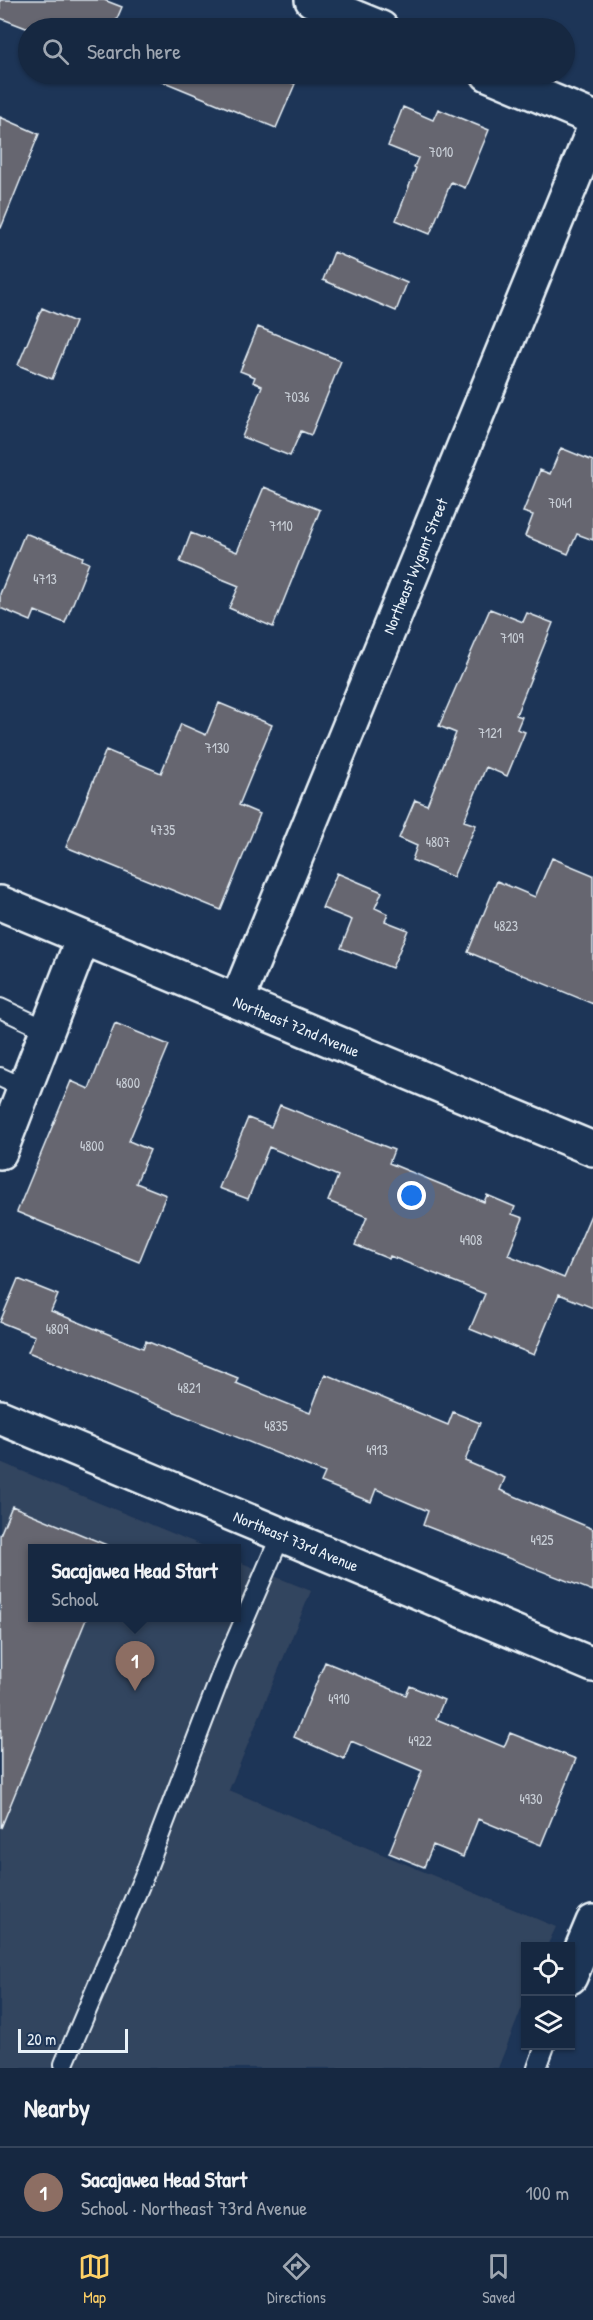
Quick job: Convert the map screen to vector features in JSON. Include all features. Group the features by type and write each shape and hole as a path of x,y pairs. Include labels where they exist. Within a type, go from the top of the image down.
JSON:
{"street":[{"path":"312,0 356,18"},
{"path":"512,84 593,118"},
{"name":"Northeast Wygant Street","path":"237,1001 593,131"},
{"name":"Northeast 72nd Avenue","path":"0,903 593,1149"},
{"path":"0,1152 12,1083 47,1030 83,938"},
{"name":"Northeast 73rd Avenue","path":"0,1417 593,1665"},
{"path":"575,1965 593,1922"}],"lane":[{"path":"0,1008 47,1030"},
{"path":"64,2064 146,1871 224,1667 281,1535"},
{"path":"537,2068 543,2050"}],"shaded area":[{"path":"0,1462 198,1544 28,1544 28,1622 241,1622 241,1563 311,1591 229,1790 556,1927 549,1942 521,1942 521,2010 498,2068 0,2068"}],"building":[{"path":"0,0 104,0 122,7 117,18 18,18 18,25 0,18"},
{"path":"169,84 295,84 276,128"},
{"path":"403,107 433,120 438,109 489,130 465,188 451,182 430,234 396,220 418,158 388,146"},
{"path":"0,117 39,134 1,228 0,228"},
{"path":"334,252 407,283 396,311 323,280"},
{"path":"42,308 75,322 52,379 18,365"},
{"path":"258,327 341,361 311,435 301,431 290,456 242,437 262,386 253,382 255,377 240,371"},
{"path":"561,448 593,461 593,540 577,534 568,554 525,536 533,515 523,512 540,470 550,474"},
{"path":"264,487 320,510 273,627 229,608 239,586 180,562 191,533 237,552"},
{"path":"25,533 83,557 82,560 89,563 65,623 35,611 31,621 0,608 0,594"},
{"path":"490,609 523,622 527,613 553,623 516,715 522,717 517,729 525,732 507,776 486,767 464,821 476,825 453,877 412,860 417,846 399,838 415,800 427,805 456,733 439,726"},
{"path":"219,703 272,725 239,805 260,814 221,910 66,847 106,750 161,773 181,724 206,735"},
{"path":"552,858 593,875 593,1004 468,952 497,881 535,897"},
{"path":"337,873 382,892 375,908 388,914 385,921 408,930 392,968 341,948 352,920 322,908"},
{"path":"115,1023 169,1045 129,1141 150,1150 136,1183 166,1195 139,1262 17,1212 71,1081 89,1089"},
{"path":"280,1105 394,1150 389,1163 484,1202 487,1195 515,1207 512,1214 523,1218 508,1255 564,1278 593,1210 593,1308 559,1294 534,1355 470,1329 485,1294 390,1256 389,1259 355,1245 367,1217 328,1201 338,1176 269,1147 248,1199 219,1188 248,1118 271,1127"},
{"path":"18,1279 58,1295 51,1311 143,1348 146,1341 238,1378 236,1383 310,1413 325,1374 448,1425 453,1412 480,1423 465,1461 505,1478 500,1490 593,1529 593,1591 423,1525 428,1511 376,1489 371,1502 321,1482 325,1473 28,1352 35,1336 0,1322"},
{"path":"12,1506 104,1544 28,1544 28,1622 85,1622 1,1828 0,1535"},
{"path":"325,1662 406,1695 410,1686 444,1700 436,1719 504,1747 510,1733 576,1759 541,1845 478,1819 463,1857 433,1845 424,1867 389,1853 422,1771 351,1741 344,1759 294,1737"}],"place":[{"name":"Sacajawea Head Start","path":"135,1691"}]}
